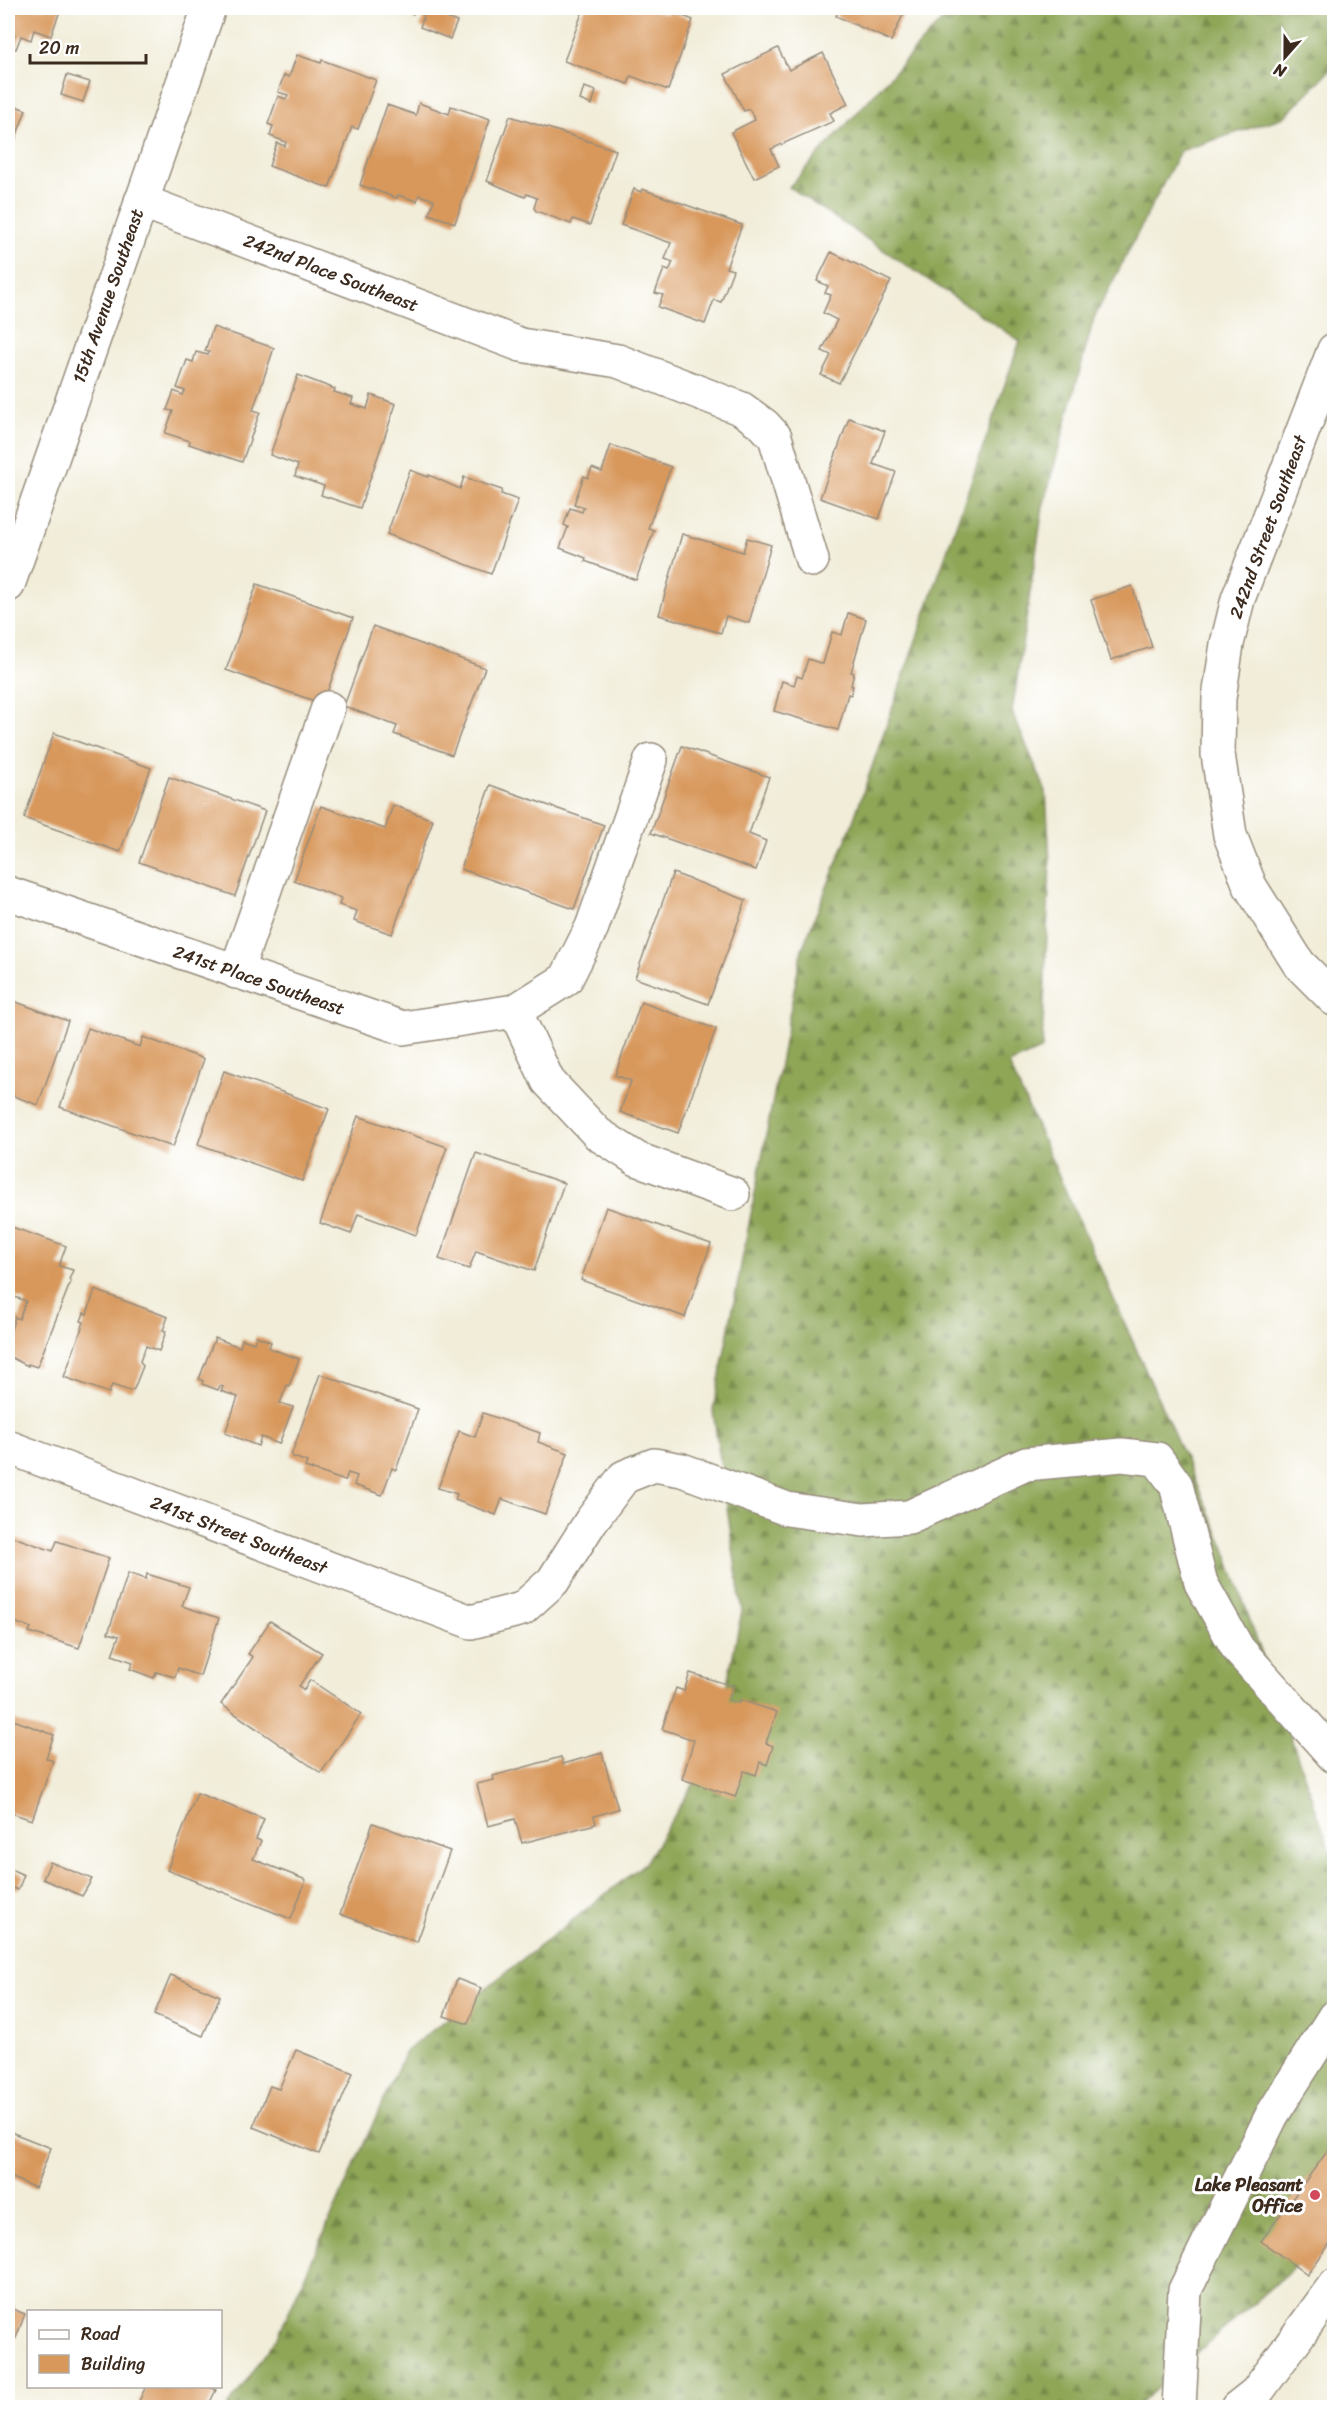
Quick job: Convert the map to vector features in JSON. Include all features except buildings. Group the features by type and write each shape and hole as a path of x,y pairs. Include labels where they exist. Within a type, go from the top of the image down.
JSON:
{"street":[{"name":"15th Avenue Southeast","path":"8,583 209,8"},
{"name":"242nd Place Southeast","path":"141,201 521,345 618,361 742,408 752,414 775,437 812,560"},
{"name":"242nd Street Southeast","path":"1335,350 1238,599 1227,644 1219,698 1218,754 1230,835 1250,886 1299,964 1335,999"},
{"path":"236,972 328,708"},
{"path":"651,760 592,927 566,979 515,1011 548,1080 598,1134 637,1159 733,1194"},
{"name":"241st Place Southeast","path":"8,893 403,1028 515,1011"},
{"name":"241st Street Southeast","path":"9,1453 471,1622 522,1609 553,1581 591,1521 624,1477 654,1465 682,1470 788,1509 862,1520 909,1517 1026,1464 1122,1455 1157,1459 1176,1485 1201,1583 1238,1649 1335,1756"},
{"path":"1179,2408 1185,2290 1272,2115 1335,2017"},
{"path":"1237,2408 1256,2393 1335,2286"}],"green space":[{"path":"953,8 1334,8 1334,66 1284,117 1180,151 1094,318 1043,507 1012,712 1046,791 1050,863 1042,1049 1009,1064 1224,1546 1334,1861 1334,2226 1322,2242 1136,2407 227,2408 278,2336 405,2052 645,1863 713,1753 742,1611 713,1411 802,949 851,827 1020,341 789,187"}],"place":[{"name":"Lake Pleasant Office","path":"1315,2195"}]}
